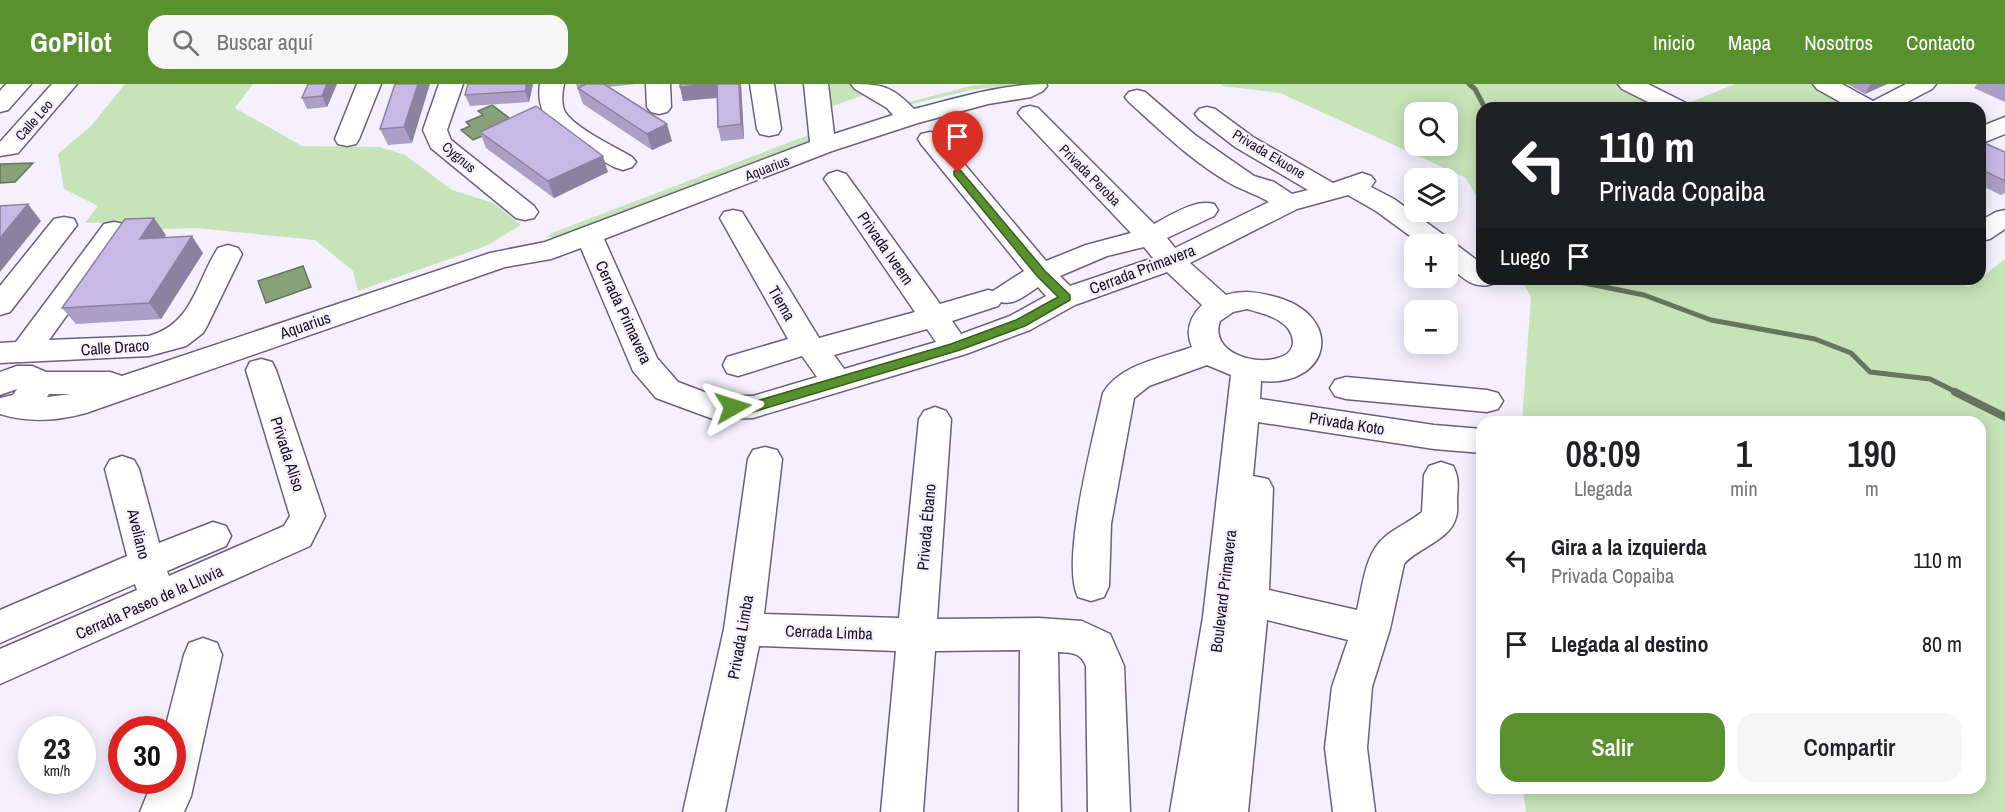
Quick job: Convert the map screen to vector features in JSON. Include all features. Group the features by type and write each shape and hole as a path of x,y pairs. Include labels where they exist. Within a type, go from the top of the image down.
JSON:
{"street":[{"path":"0,105 19,84"},
{"name":"Calle Leo","path":"0,149 9,148 65,84"},
{"path":"347,139 369,84"},
{"name":"Cygnus","path":"451,84 435,130 440,143 525,212"},
{"path":"552,84 550,96 552,108 558,120 622,162"},
{"path":"762,84 769,129"},
{"path":"816,84 822,136"},
{"path":"862,84 902,110"},
{"name":"Aquarius","path":"2,393 49,409 99,398 145,379 500,259 551,250 822,136 902,110 969,84"},
{"name":"Aquarius","path":"902,110 1023,92 1035,86 1034,84"},
{"path":"1630,84 1666,102"},
{"path":"1825,84 1857,102"},
{"path":"1890,102 1924,84"},
{"path":"1137,97 1186,141 1245,181 1265,188 1288,203"},
{"name":"Privada Peroba","path":"1030,114 1150,236 1158,266"},
{"name":"Privada Ekuone","path":"1207,114 1244,142 1385,205 1424,234"},
{"path":"1986,134 2005,124"},
{"path":"930,139 1041,273 1065,298"},
{"name":"Privada Iveem","path":"837,179 956,347"},
{"name":"Cerrada Primavera","path":"593,244 644,363 667,390 713,408 753,407 956,347 1020,323 1065,298 1158,266 1288,203 1348,187"},
{"path":"738,365 873,334 997,297 1041,273 1102,250 1150,236 1205,210"},
{"name":"Tiema","path":"733,218 811,347 837,383"},
{"path":"1986,229 2005,218"},
{"name":"Calle Draco","path":"0,305 61,228 114,231 12,353"},
{"path":"1986,243 2005,250"},
{"name":"Calle Draco","path":"12,353 149,346 175,339 192,326 228,254"},
{"path":"1458,260 1476,273"},
{"path":"1158,266 1214,311"},
{"path":"1247,300 1269,303 1289,311 1304,324 1309,339 1308,349 1303,357 1286,367 1256,370 1234,366 1211,352 1204,340 1202,325 1214,311 1247,300"},
{"path":"1091,586 1093,524 1119,393 1138,378 1211,352"},
{"name":"Privada Aliso","path":"261,370 308,516 297,536"},
{"name":"Boulevard Primavera","path":"1227,812 1237,598 1256,370"},
{"name":"Aquarius","path":"2,393 25,376 32,377 39,383 115,383 145,379"},
{"path":"1346,388 1487,401"},
{"path":"1427,396 1434,437"},
{"name":"Privada Koto","path":"1252,409 1434,437 1476,440"},
{"name":"Privada Ébano","path":"902,812 935,419"},
{"name":"Privada Limba","path":"704,812 743,629 765,459"},
{"name":"Aveliano","path":"122,469 156,598"},
{"path":"1353,812 1346,748 1352,687 1371,629 1387,559 1398,546 1422,532 1439,518 1441,475"},
{"path":"0,627 146,562 213,536"},
{"name":"Cerrada Paseo de la Lluvia","path":"0,667 297,536"},
{"path":"1237,598 1371,629"},
{"name":"Boulevard Primavera","path":"1191,812 1237,598"},
{"name":"Cerrada Limba","path":"743,629 916,635 1039,634 1082,638 1096,646 1105,666 1109,812"},
{"path":"1039,634 1040,812"},
{"path":"161,812 170,795 203,655"}],"shaded area":[{"path":"125,84 253,84 235,108 302,146 380,147 405,155 452,190 493,203 521,225 486,246 358,291 353,271 315,240 195,228 133,230 133,222 85,223 98,206 64,189 58,154 91,126"},
{"path":"830,84 856,84 870,93 830,107"},
{"path":"1022,84 971,90 908,105 905,103 971,86"},
{"path":"1221,84 1630,84 1668,102 1476,102 1476,196 1466,178 1458,174 1458,168 1444,168 1418,156 1458,156 1458,102 1404,102 1404,150 1280,93"},
{"path":"1735,84 1815,84 1837,102 1691,102"},
{"path":"492,105 512,120 506,126 473,140 461,130 470,126 466,122 483,115 478,111"},
{"path":"811,134 813,139 677,193 555,237 546,237 552,233"},
{"path":"33,163 15,182 0,183 0,164"},
{"path":"2005,259 2005,812 1526,812 1524,794 1986,794 1986,416 1522,416 1531,297 1524,285 1963,285 1969,287 1986,285 1986,274"},
{"path":"303,266 311,287 266,303 258,281"}],"building":[{"path":"308,84 327,84 322,96 302,98"},
{"path":"395,84 418,84 404,127 380,129"},
{"path":"468,84 527,84 525,91 465,95"},
{"path":"586,84 604,84 667,124 647,134 578,88"},
{"path":"680,84 707,84 680,87"},
{"path":"717,84 739,84 741,124 718,127"},
{"path":"536,106 603,156 548,181 480,132"},
{"path":"1986,144 2005,152 2005,181 1986,172"},
{"path":"28,204 0,238 0,206"},
{"path":"154,218 140,239 192,236 149,303 62,308 125,219"}],"waterway":[{"path":"1469,84 1475,89 1482,102"},
{"path":"1595,285 1644,295 1711,320 1815,339 1851,353 1870,372 1930,379 1958,393"},
{"path":"1955,392 2005,417"}],"route":[{"path":"733,407 753,407 956,347 1020,323 1065,298 1041,273 958,173"}]}
